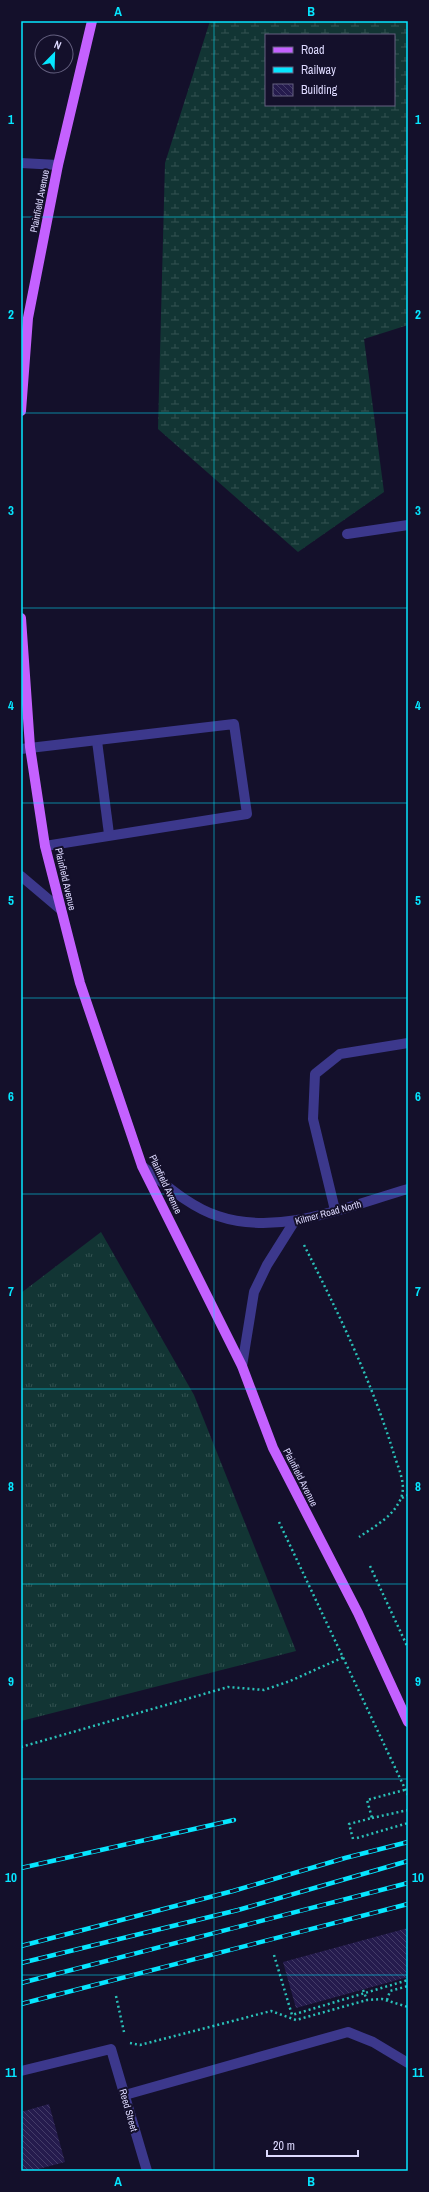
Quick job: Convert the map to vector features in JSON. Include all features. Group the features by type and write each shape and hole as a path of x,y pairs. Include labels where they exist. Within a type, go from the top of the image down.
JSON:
{"main road":[{"name":"Plainfield Avenue","path":"21,411 28,318 58,165 92,21"},
{"name":"Plainfield Avenue","path":"21,618 26,748 45,846 82,990 142,1166 242,1366 273,1448 358,1613 408,1722"}],"street":[{"path":"21,163 58,165"},
{"path":"347,534 408,525"},
{"path":"26,748 234,724 247,814 109,834 45,846"},
{"path":"97,741 109,834"},
{"path":"21,876 60,908"},
{"path":"335,1210 313,1119 315,1074 340,1054 408,1043"},
{"name":"Kilmer Road North","path":"142,1166 183,1198 218,1216 252,1224 294,1222 408,1189"},
{"path":"242,1366 254,1292 267,1265 294,1222"},
{"path":"125,2095 348,2032 373,2042 408,2063"},
{"name":"Reed Street","path":"21,2071 111,2049 147,2171"}],"path":[{"path":"303,1242 336,1307 380,1410 403,1485 401,1498 393,1512 359,1537"},
{"path":"401,1498 408,1495"},
{"path":"279,1522 407,1790 408,1795"},
{"path":"370,1566 408,1648"},
{"path":"21,1748 228,1687 264,1690 290,1681 344,1657"},
{"path":"372,1818 367,1800 407,1790"},
{"path":"353,1840 349,1824 408,1810"},
{"path":"357,1838 408,1823"},
{"path":"274,1954 292,2015 364,1991 408,1980"},
{"path":"387,2000 390,1991 408,1986"},
{"path":"364,1991 367,2000"},
{"path":"116,1996 124,2033 129,2042 140,2045 271,2012 296,2020 367,2000 387,2000 408,2007"}],"green space":[{"path":"210,21 408,21 408,325 364,339 384,492 298,552 158,429 165,163"},
{"path":"101,1232 194,1395 296,1651 21,1721 21,1293"}],"building":[{"path":"408,1928 408,1977 296,2008 283,1962"},
{"path":"49,2104 65,2162 31,2171 24,2171 21,2162 21,2112"}],"railway":[{"path":"21,1868 234,1820"},
{"path":"21,1946 233,1891 345,1858 408,1842"},
{"path":"21,1963 238,1910 408,1861"},
{"path":"21,1983 408,1883"},
{"path":"21,2004 408,1904"}]}
